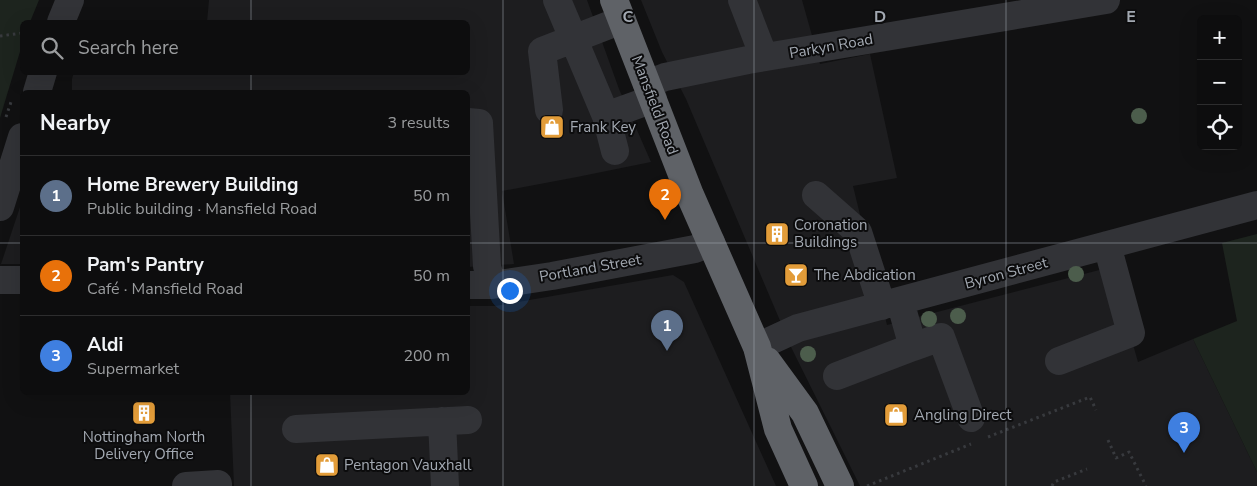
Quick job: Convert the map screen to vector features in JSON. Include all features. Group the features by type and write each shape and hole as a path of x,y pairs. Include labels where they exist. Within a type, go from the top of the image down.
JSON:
{"highway":[{"name":"Mansfield Road","path":"618,10 690,195 757,347 778,429 804,486"},
{"name":"Mansfield Road","path":"757,347 804,413 840,486"}],"street":[{"path":"62,20 70,0"},
{"path":"557,0 606,116 615,151"},
{"path":"742,0 764,57"},
{"name":"Parkyn Road","path":"606,116 650,92 665,77 764,57 1106,0"},
{"path":"549,110 542,51 573,39 618,10"},
{"path":"38,90 42,75"},
{"path":"470,122 479,123 488,266 480,285"},
{"path":"0,207 20,143"},
{"path":"816,195 858,232 913,347"},
{"name":"Byron Street","path":"757,347 798,328 1257,205"},
{"name":"Portland Street","path":"480,285 552,276 694,249 711,242"},
{"path":"1060,361 1130,334 1107,245"},
{"path":"0,280 20,280"},
{"path":"837,376 941,337 976,429"},
{"path":"296,430 455,420 445,486"},
{"path":"186,486 218,484 218,486"}],"path":[{"path":"0,36 20,33"},
{"path":"976,429 1090,397 1096,410"},
{"path":"1108,440 1116,458 1129,452 1146,486"},
{"path":"867,486 971,444"},
{"path":"1052,486 1054,482 1088,469"}],"shaded area":[{"path":"0,0 39,0 31,20 20,20 20,52 0,118"},
{"name":"Frank Key","path":"209,0 587,0 619,89 651,162 502,191 514,264 470,267 470,90 72,90 72,79 73,75 470,75 470,20 207,20"},
{"path":"641,0 802,0 820,64 870,54 897,178 853,186 887,325 1111,267 1138,362 1193,339 1257,472 1257,486 860,486 792,349 686,99 662,52"},
{"path":"20,207 20,264 1,264"},
{"path":"1257,234 1257,472 1193,339 1237,321 1222,243"},
{"path":"673,275 684,282 776,486 234,486 230,395 470,395 470,306 495,306"}],"place":[{"name":"Frank Key","path":"552,127"},
{"name":"Pam's Pantry","path":"665,220"},
{"name":"Coronation Buildings","path":"777,234"},
{"name":"The Abdication","path":"796,275"},
{"name":"Home Brewery Building","path":"667,351"},
{"name":"Nottingham North Delivery Office","path":"144,413"},
{"name":"Angling Direct","path":"896,415"},
{"name":"Aldi","path":"1184,453"},
{"name":"Pentagon Vauxhall","path":"327,465"}]}
